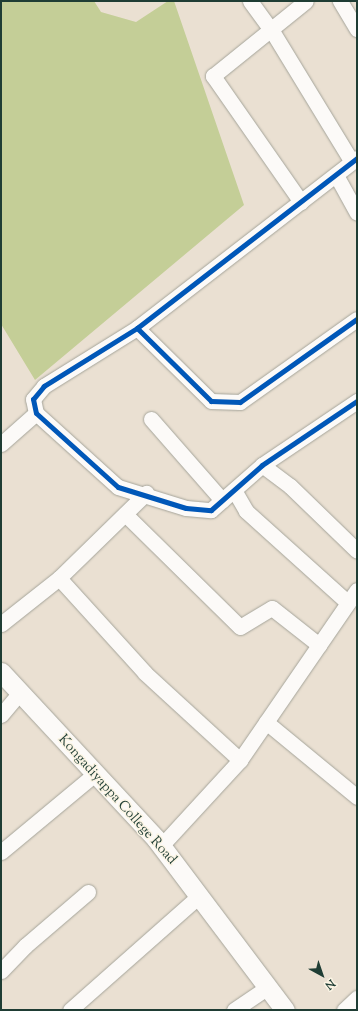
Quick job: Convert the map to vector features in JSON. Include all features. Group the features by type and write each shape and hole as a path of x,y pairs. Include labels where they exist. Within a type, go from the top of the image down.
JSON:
{"street":[{"path":"250,1 272,31 354,160 137,328 44,386 33,399 36,413 118,487 146,493 186,508 211,510 262,465 357,401"},
{"path":"301,202 213,76 272,31 306,1"},
{"path":"340,1 357,28"},
{"path":"336,175 357,214"},
{"path":"137,328 211,402 240,402 357,319"},
{"path":"1,444 36,413"},
{"path":"151,419 222,500"},
{"path":"262,465 290,486 357,551"},
{"path":"234,490 246,512 348,603"},
{"path":"1,624 59,578 146,493"},
{"path":"126,514 240,627 272,608 320,645"},
{"path":"59,578 145,674 240,760"},
{"path":"161,846 240,760 357,590"},
{"name":"Kongadiyappa College Road","path":"1,672 161,846 285,1010"},
{"path":"1,715 20,692"},
{"path":"266,722 357,797"},
{"path":"1,852 95,774"},
{"path":"1,971 25,946 88,892"},
{"path":"70,1010 199,896"},
{"path":"234,1010 268,987"},
{"path":"344,1010 357,998"}],"green space":[{"path":"1,1 94,1 101,12 136,22 168,1 174,1 244,205 35,380 1,324"}],"cycle path":[{"path":"357,158 137,328 211,401 240,402 357,319"},
{"path":"137,328 44,386 33,399 36,413 118,487 186,508 211,510 262,465 357,401"}]}
